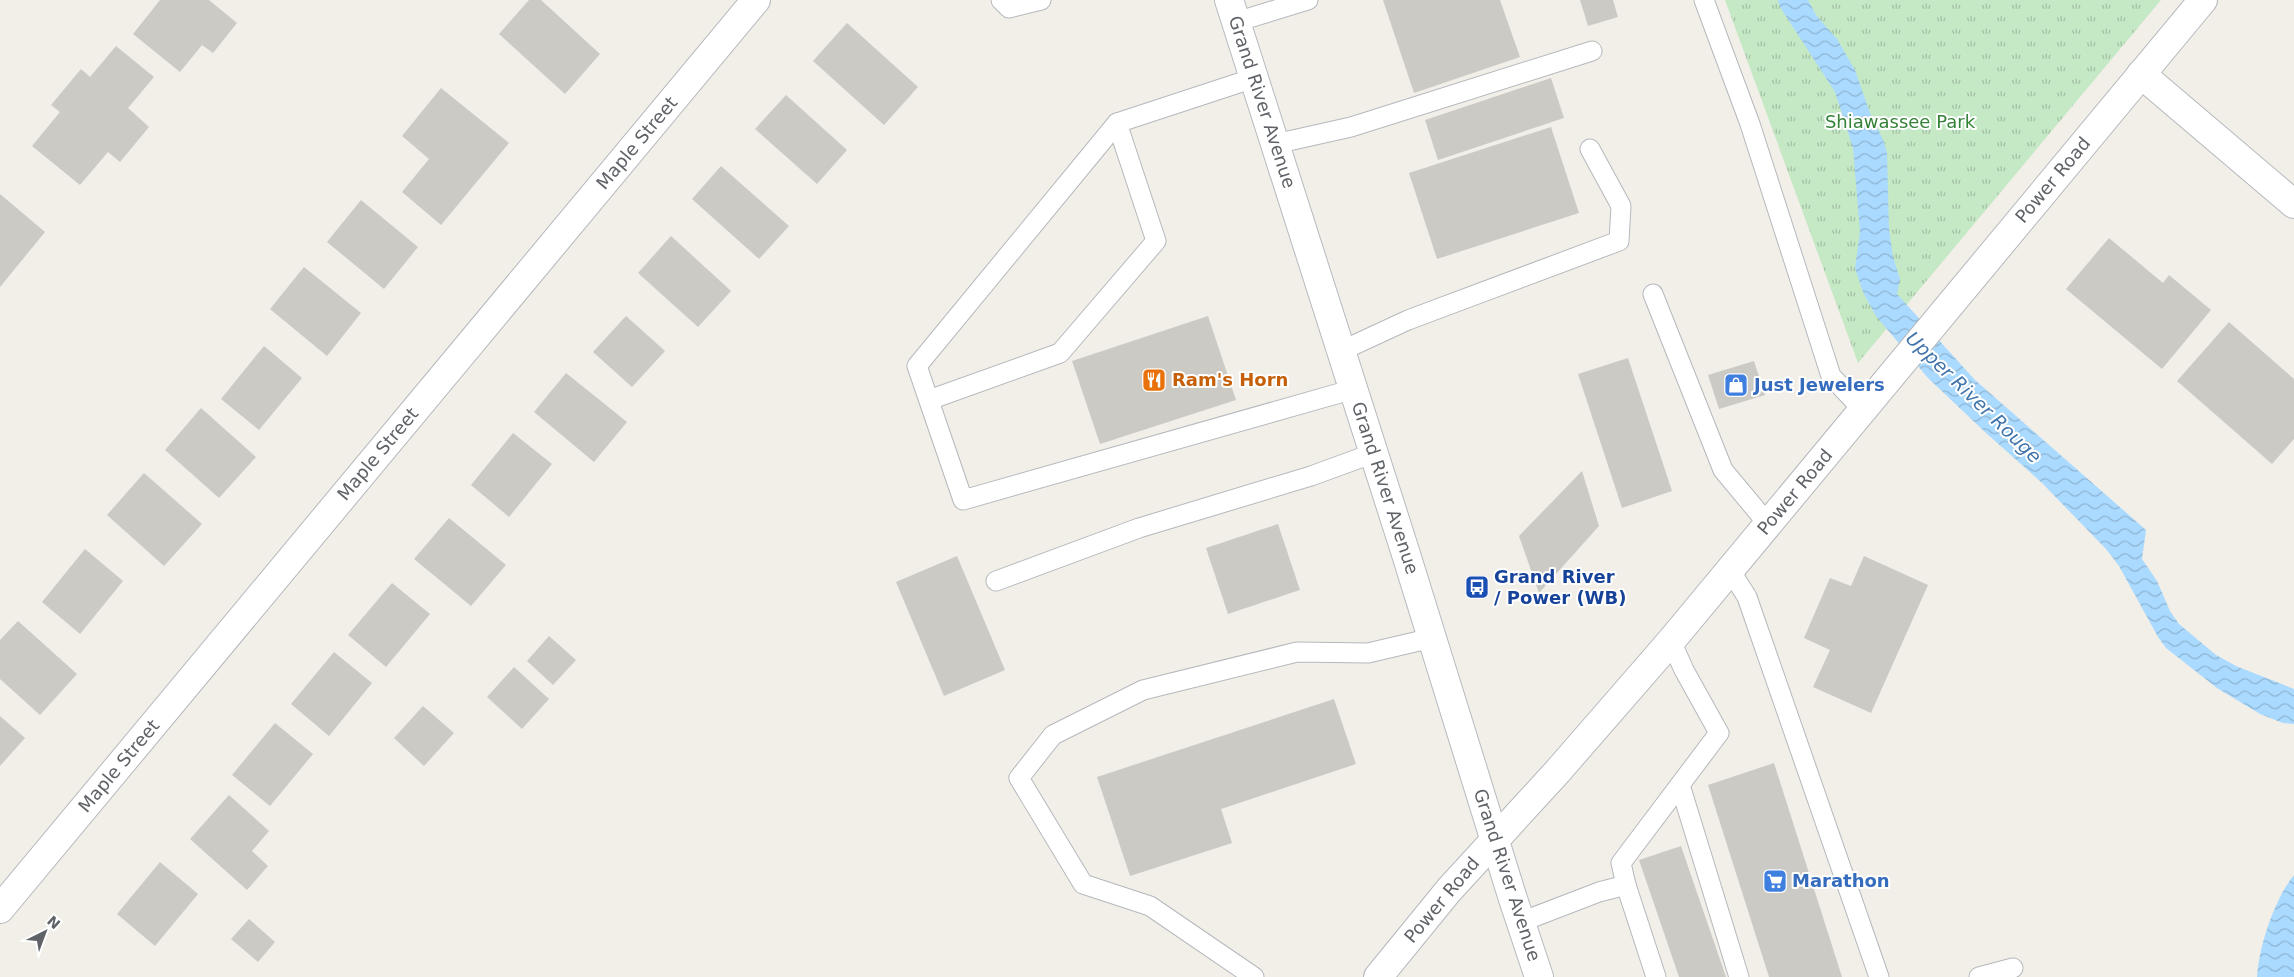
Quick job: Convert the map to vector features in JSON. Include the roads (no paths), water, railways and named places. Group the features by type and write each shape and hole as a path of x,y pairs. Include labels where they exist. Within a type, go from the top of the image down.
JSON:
{"street":[{"name":"Maple Street","path":"0,909 756,0"},
{"name":"Power Road","path":"1378,977 1449,890 1558,771 1671,641 2203,0"},
{"name":"Grand River Avenue","path":"1233,11 1539,977"},
{"path":"2141,74 2294,204"}],"lane":[{"path":"1001,0 1009,8 1041,0"},
{"path":"1233,11 1308,0"},
{"path":"1704,0 1750,124 1832,376 1862,410"},
{"path":"1275,144 1351,127 1592,51"},
{"path":"1254,78 1117,123 917,366 963,500 1354,389"},
{"path":"929,400 1060,353 1156,241 1117,123"},
{"path":"1341,351 1408,320 1619,241 1621,206 1590,149"},
{"path":"1653,294 1723,470 1768,524"},
{"path":"996,581 1139,528 1311,476 1374,453"},
{"path":"1730,570 1747,597 1879,977"},
{"path":"1254,977 1150,906 1083,884 1020,778 1053,735 1143,690 1297,652 1368,653 1432,638"},
{"path":"1656,977 1621,864 1719,732 1671,641"},
{"path":"1680,785 1739,977"},
{"path":"1521,922 1599,892 1626,885"},
{"path":"1980,977 2013,968"}],"water":[{"name":"Upper River Rouge","path":"1778,0 1808,0 1816,15 1837,39 1855,70 1887,153 1889,229 1893,257 1900,279 1897,294 1975,380 2146,530 2142,559 2157,581 2170,611 2179,624 2216,655 2236,666 2294,689 2294,724 2283,723 2260,714 2217,688 2166,648 2119,566 2106,549 2042,483 1928,378 1876,316 1863,292 1855,268 1860,232 1853,148 1835,92 1780,7"},
{"path":"2294,875 2294,977 2257,977 2264,938 2274,910"}],"place":[{"name":"Ram's Horn","path":"1154,380"},
{"name":"Just Jewelers","path":"1736,385"},
{"name":"Grand River / Power (WB)","path":"1477,587"},
{"name":"Marathon","path":"1775,881"}],"park label":[{"name":"Shiawassee Park","path":"1900,122"}]}
